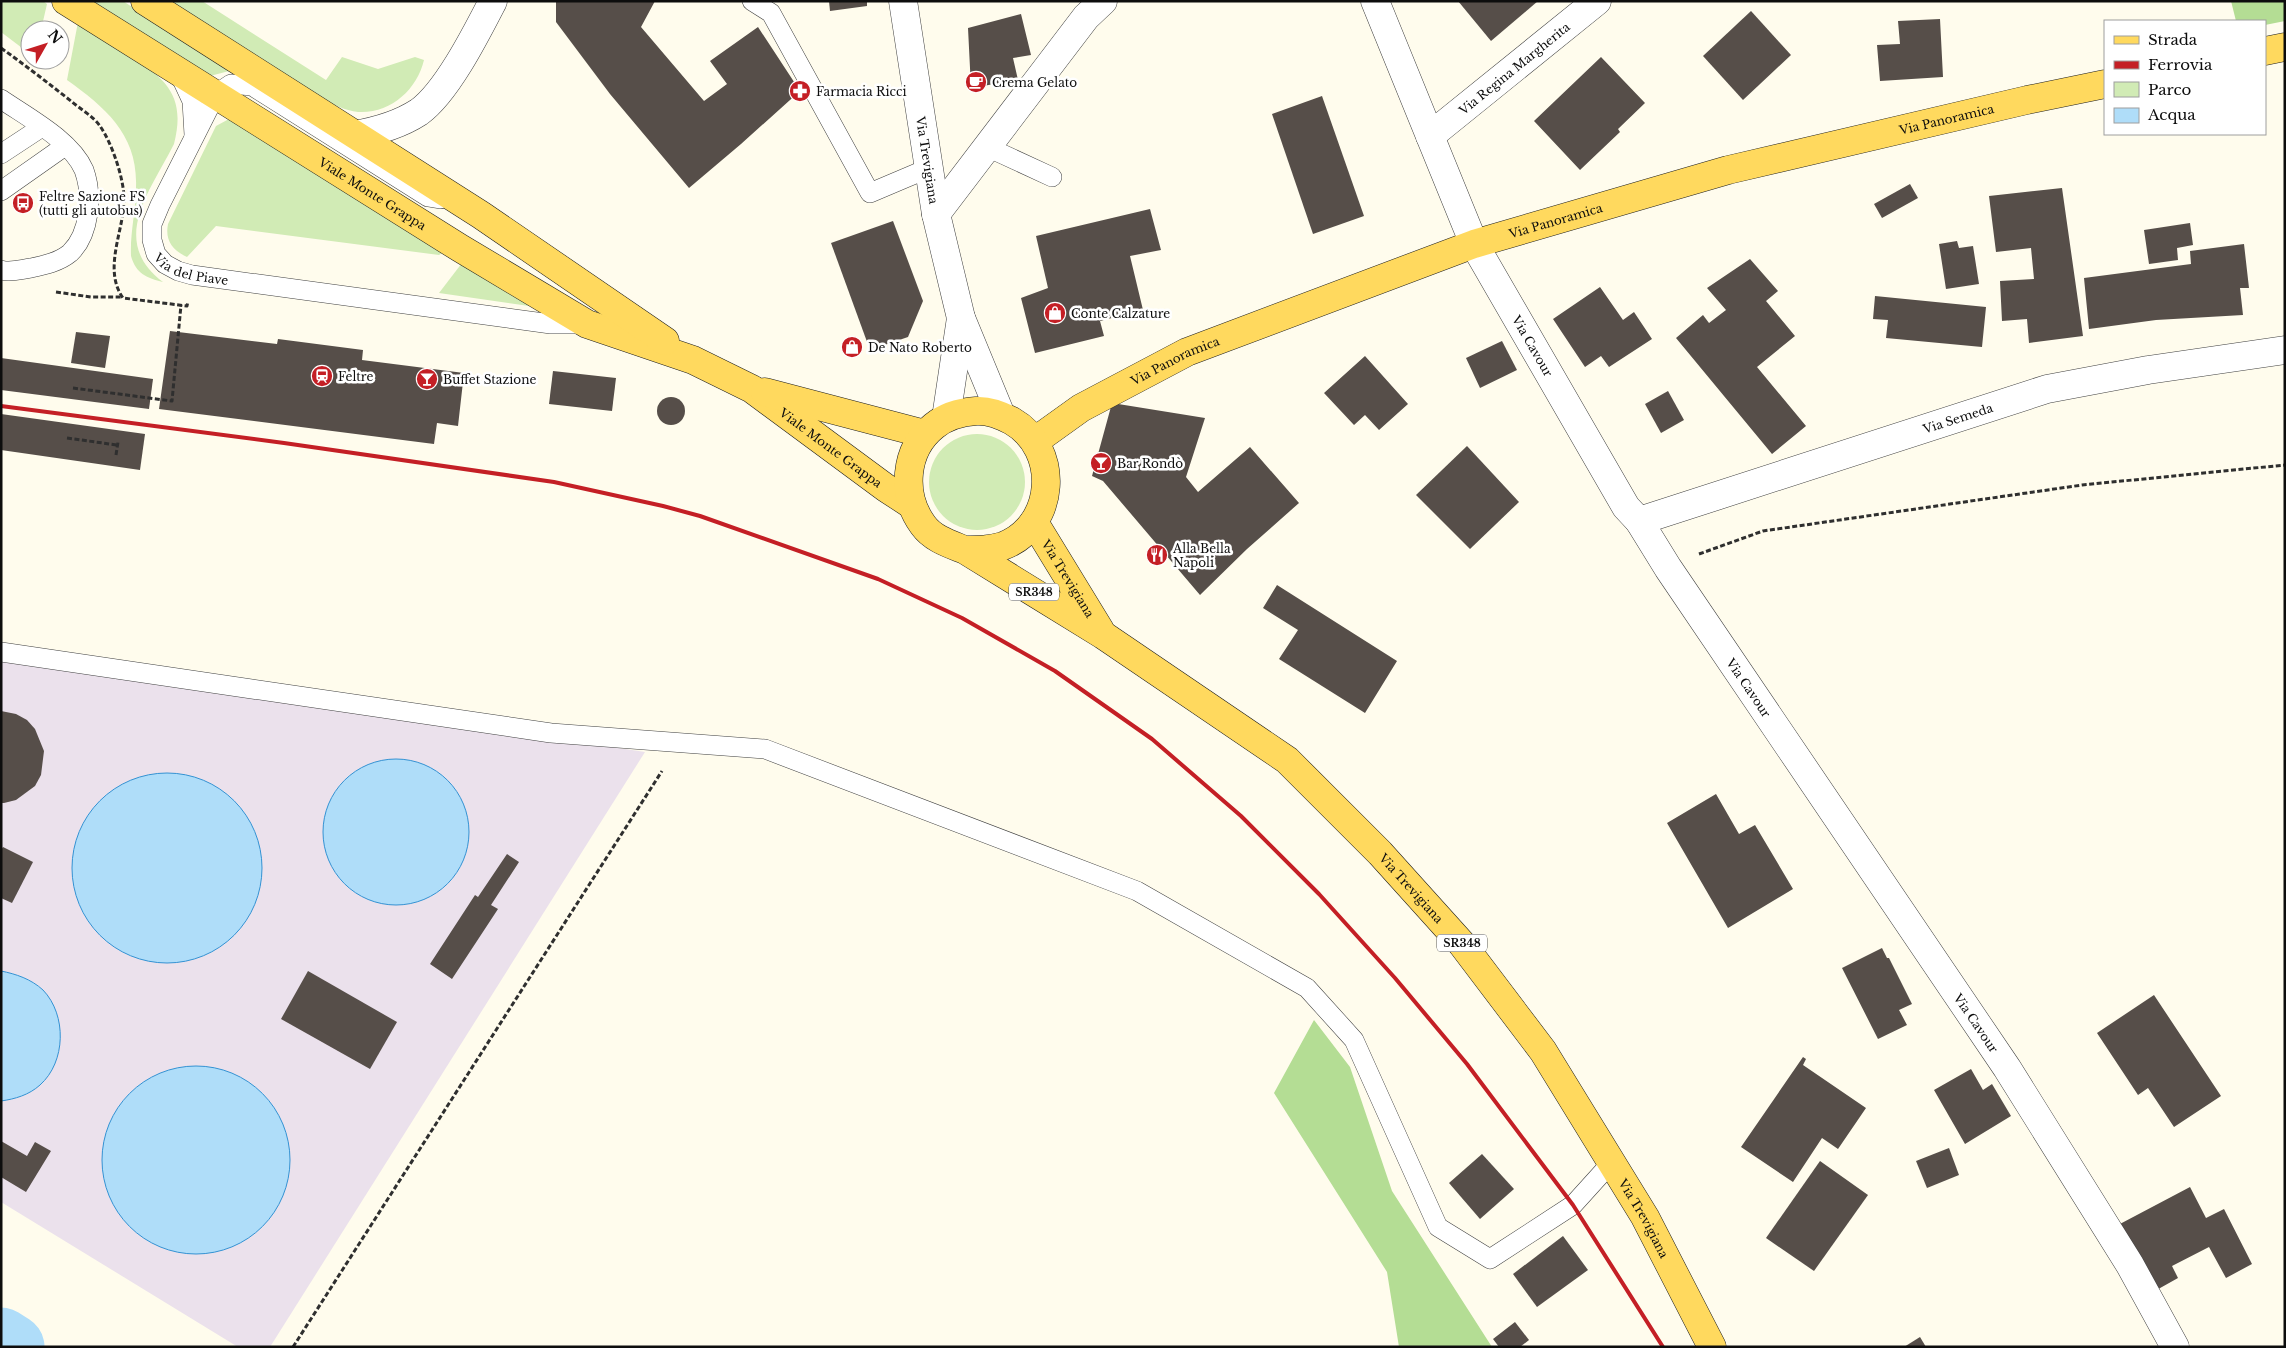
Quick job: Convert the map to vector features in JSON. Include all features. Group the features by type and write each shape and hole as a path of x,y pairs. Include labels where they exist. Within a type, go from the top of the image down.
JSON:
{"main road":[{"name":"Viale Monte Grappa","path":"66,1 460,248 587,324 693,360 752,389 912,505"},
{"name":"Viale Monte Grappa","path":"146,1 456,199 693,360"},
{"path":"2266,51 2285,47"},
{"name":"Via Panoramica","path":"1035,441 1081,408 1187,352 1474,244 1728,170 2027,100 2104,84"},
{"name":"Viale Monte Grappa","path":"752,389 935,426"},
{"name":"Via Trevigiana","path":"966,550 985,551 1004,545 1021,536 1034,522 1044,503 1048,482 1044,460 1035,441 1020,425 1001,414 982,411 963,412 935,426 915,450 909,467 908,486 912,505 924,526 942,541 966,550 1103,635 1287,760 1380,853 1462,944 1543,1051 1645,1218 1712,1347"},
{"name":"Via Trevigiana","path":"1034,522 1103,635"}],"street":[{"path":"354,134 377,131 400,122 420,111 436,96 450,76 493,1"},
{"name":"Via Trevigiana","path":"903,1 936,214 961,318 1001,414"},
{"name":"Via Cavour","path":"1375,1 1474,244 1621,499 1639,521 1668,568 2007,1068 2130,1264 2175,1347"},
{"name":"Via Regina Margherita","path":"1430,136 1597,1"},
{"path":"936,214 1095,9"},
{"name":"Via Trevigiana","path":"935,426 961,318"},
{"name":"Via Semeda","path":"1639,521 2047,389 2148,370 2285,350"}],"lane":[{"path":"752,1 771,13 870,193 928,168"},
{"path":"177,70 192,101 194,136"},
{"path":"216,94 231,84 252,86 428,197 436,200 456,199"},
{"name":"Via del Piave","path":"216,94 152,224 152,240 156,254 165,264 178,271 551,324 587,324"},
{"path":"1,99 42,127 74,154 84,171 88,192 88,215 83,233 71,252 57,261 39,266 7,271 1,270"},
{"path":"1,121 17,110"},
{"path":"1,154 42,127"},
{"path":"1,191 66,146"},
{"path":"987,147 1052,176"},
{"path":"1,652 551,733 765,749 1137,891 1307,988 1354,1040 1438,1227 1490,1259 1573,1205 1611,1163"}],"path":[{"path":"46,291 91,297 123,298"},
{"path":"73,388 172,401 180,305"},
{"path":"67,438 117,444 116,455"},
{"path":"1668,568 1687,558 1763,531 2082,485 2285,465"},
{"path":"293,1347 680,742"}],"shaded area":[{"path":"1,653 645,752 270,1347 238,1347 1,1202"}],"green space":[{"path":"1,1 43,1 47,4 43,20 20,20 20,46 1,32"},
{"path":"92,1 123,1 229,71 210,76"},
{"path":"168,1 202,1 326,80 342,57 378,69 415,57 424,60 415,81 400,98 391,104 370,112 348,110 326,101 303,88"},
{"path":"2231,1 2285,1 2285,21 2266,25 2266,20 2236,20"},
{"path":"78,22 154,73 170,91 175,102 177,128 174,144 146,197 139,215 136,232 138,250 147,266 163,282 152,279 139,271 131,256 136,196 132,152 117,125 106,112 95,101 67,80"},
{"path":"229,119 445,251 439,255 216,226 187,257 181,254 168,239 168,224 216,126"},
{"path":"462,263 536,307 439,293"},
{"path":"977,434 995,438 1011,448 1021,464 1025,482 1021,500 1011,516 995,526 977,530 959,526 943,516 933,500 929,482 933,464 943,448 959,438"},
{"path":"1314,1020 1350,1067 1392,1191 1492,1347 1399,1347 1387,1272 1274,1093"}],"water":[{"path":"396,759 424,764 448,780 464,804 469,832 464,860 448,884 424,900 396,905 368,900 344,884 328,860 323,832 328,804 344,780 368,764"},
{"path":"158,773 176,773 195,777 212,784 234,801 246,815 255,832 262,859 262,877 255,904 246,921 234,935 212,952 195,959 176,963 158,963 139,959 122,952 100,935 88,921 76,896 72,877 72,859 76,840 83,823 100,801 114,789 139,777"},
{"path":"1,971 23,978 43,990 51,1000 56,1012 60,1038 55,1064 49,1075 40,1085 22,1096 1,1101"},
{"path":"187,1066 205,1066 232,1073 263,1093 283,1124 290,1151 290,1169 283,1196 263,1227 232,1247 205,1254 187,1254 169,1250 152,1243 136,1233 123,1220 113,1204 106,1187 102,1169 102,1151 106,1133 113,1116 123,1100 136,1087 152,1077 169,1070"}],"building":[{"path":"556,1 655,1 641,27 704,101 727,84 710,61 758,27 800,91 689,188 610,94 556,22"},
{"path":"829,1 867,1 867,6 830,11"},
{"path":"1458,1 1538,1 1491,41"},
{"path":"1751,11 1791,55 1743,100 1703,56"},
{"path":"1021,14 1031,55 1013,58 1018,80 971,88 968,28"},
{"path":"1940,19 1943,77 1880,81 1877,45 1900,44 1898,21"},
{"path":"1601,57 1645,103 1618,129 1620,132 1580,170 1534,121"},
{"path":"1322,96 1364,216 1313,234 1272,114"},
{"path":"1910,184 1918,198 1882,218 1874,204"},
{"path":"2062,188 2083,336 2029,343 2027,319 2002,321 2000,281 2034,279 2031,248 1996,252 1989,196"},
{"path":"1150,209 1161,250 1130,256 1143,310 1100,321 1104,336 1035,353 1021,298 1048,288 1036,236"},
{"path":"893,221 923,301 908,337 870,350 831,243"},
{"path":"2190,223 2193,245 2177,248 2178,260 2149,264 2144,230"},
{"path":"1957,241 1959,248 1973,246 1979,284 1946,289 1939,244"},
{"path":"2244,244 2249,288 2240,288 2243,315 2156,320 2089,329 2084,278 2191,264 2190,251"},
{"path":"1750,259 1778,291 1766,301 1795,336 1757,367 1806,426 1772,454 1676,338 1703,315 1709,323 1726,310 1707,288"},
{"path":"1600,287 1623,320 1634,312 1652,339 1609,367 1601,356 1585,367 1553,319"},
{"path":"1875,296 1986,307 1982,347 1886,338 1888,320 1873,319"},
{"path":"170,331 277,344 278,339 363,350 362,360 464,373 458,426 437,423 434,444 159,409"},
{"path":"76,332 110,336 105,368 71,363"},
{"path":"1502,341 1517,370 1480,388 1466,358"},
{"path":"1365,356 1408,404 1379,430 1365,415 1354,425 1324,393"},
{"path":"1,358 153,379 149,409 1,390"},
{"path":"553,371 616,378 612,411 549,404"},
{"path":"1668,391 1684,420 1661,433 1645,404"},
{"path":"671,397 681,401 685,411 681,421 671,425 661,421 657,411 661,401"},
{"path":"1112,403 1205,418 1186,477 1198,492 1250,447 1299,503 1247,549 1200,595 1103,481 1092,476"},
{"path":"1,414 145,434 140,470 1,450"},
{"path":"1467,446 1519,502 1470,549 1416,495"},
{"path":"1277,585 1397,661 1365,713 1279,659 1298,630 1263,608"},
{"path":"1,711 16,714 27,720 35,729 44,751 41,775 35,786 16,800 4,803 1,803"},
{"path":"1716,794 1739,834 1755,825 1793,889 1728,928 1667,823"},
{"path":"3,847 33,862 12,903 1,898 1,850"},
{"path":"507,854 519,862 491,905 498,909 452,979 430,964 475,895 478,897"},
{"path":"1882,948 1912,1004 1899,1010 1907,1025 1878,1039 1842,968"},
{"path":"308,971 397,1022 370,1069 281,1019"},
{"path":"2154,995 2221,1096 2174,1127 2148,1088 2138,1095 2097,1033"},
{"path":"1803,1057 1806,1059 1803,1065 1866,1108 1838,1149 1822,1138 1793,1182 1741,1147"},
{"path":"1971,1069 1983,1090 1992,1084 2011,1116 1965,1144 1934,1090"},
{"path":"1,1141 27,1156 35,1142 51,1151 26,1192 1,1177"},
{"path":"1949,1148 1959,1175 1927,1188 1916,1161"},
{"path":"1482,1154 1514,1189 1480,1219 1449,1183"},
{"path":"1820,1161 1868,1195 1814,1271 1766,1238"},
{"path":"2190,1187 2206,1218 2224,1209 2252,1264 2226,1278 2209,1247 2172,1266 2178,1278 2153,1292 2118,1225"},
{"path":"1563,1236 1588,1270 1537,1307 1513,1274"},
{"path":"1515,1322 1529,1340 1520,1347 1499,1347 1493,1339"},
{"path":"1920,1337 1926,1347 1904,1347"}],"waterway":[{"path":"1,1340 12,1347"}],"railway":[{"path":"1,406 284,443 554,482 663,506 700,516 878,579 962,618 1055,671 1152,739 1241,816 1319,894 1395,978 1467,1064 1573,1205 1663,1347"}],"place":[{"name":"Crema Gelato","path":"976,82"},
{"name":"Farmacia Ricci","path":"800,91"},
{"name":"Feltre Sazione FS (tutti gli autobus)","path":"23,203"},
{"name":"Conte Calzature","path":"1055,313"},
{"name":"De Nato Roberto","path":"852,347"},
{"name":"Feltre","path":"322,376"},
{"name":"Buffet Stazione","path":"427,379"},
{"name":"Bar Rondò","path":"1101,463"},
{"name":"Alla Bella Napoli","path":"1157,555"}]}
